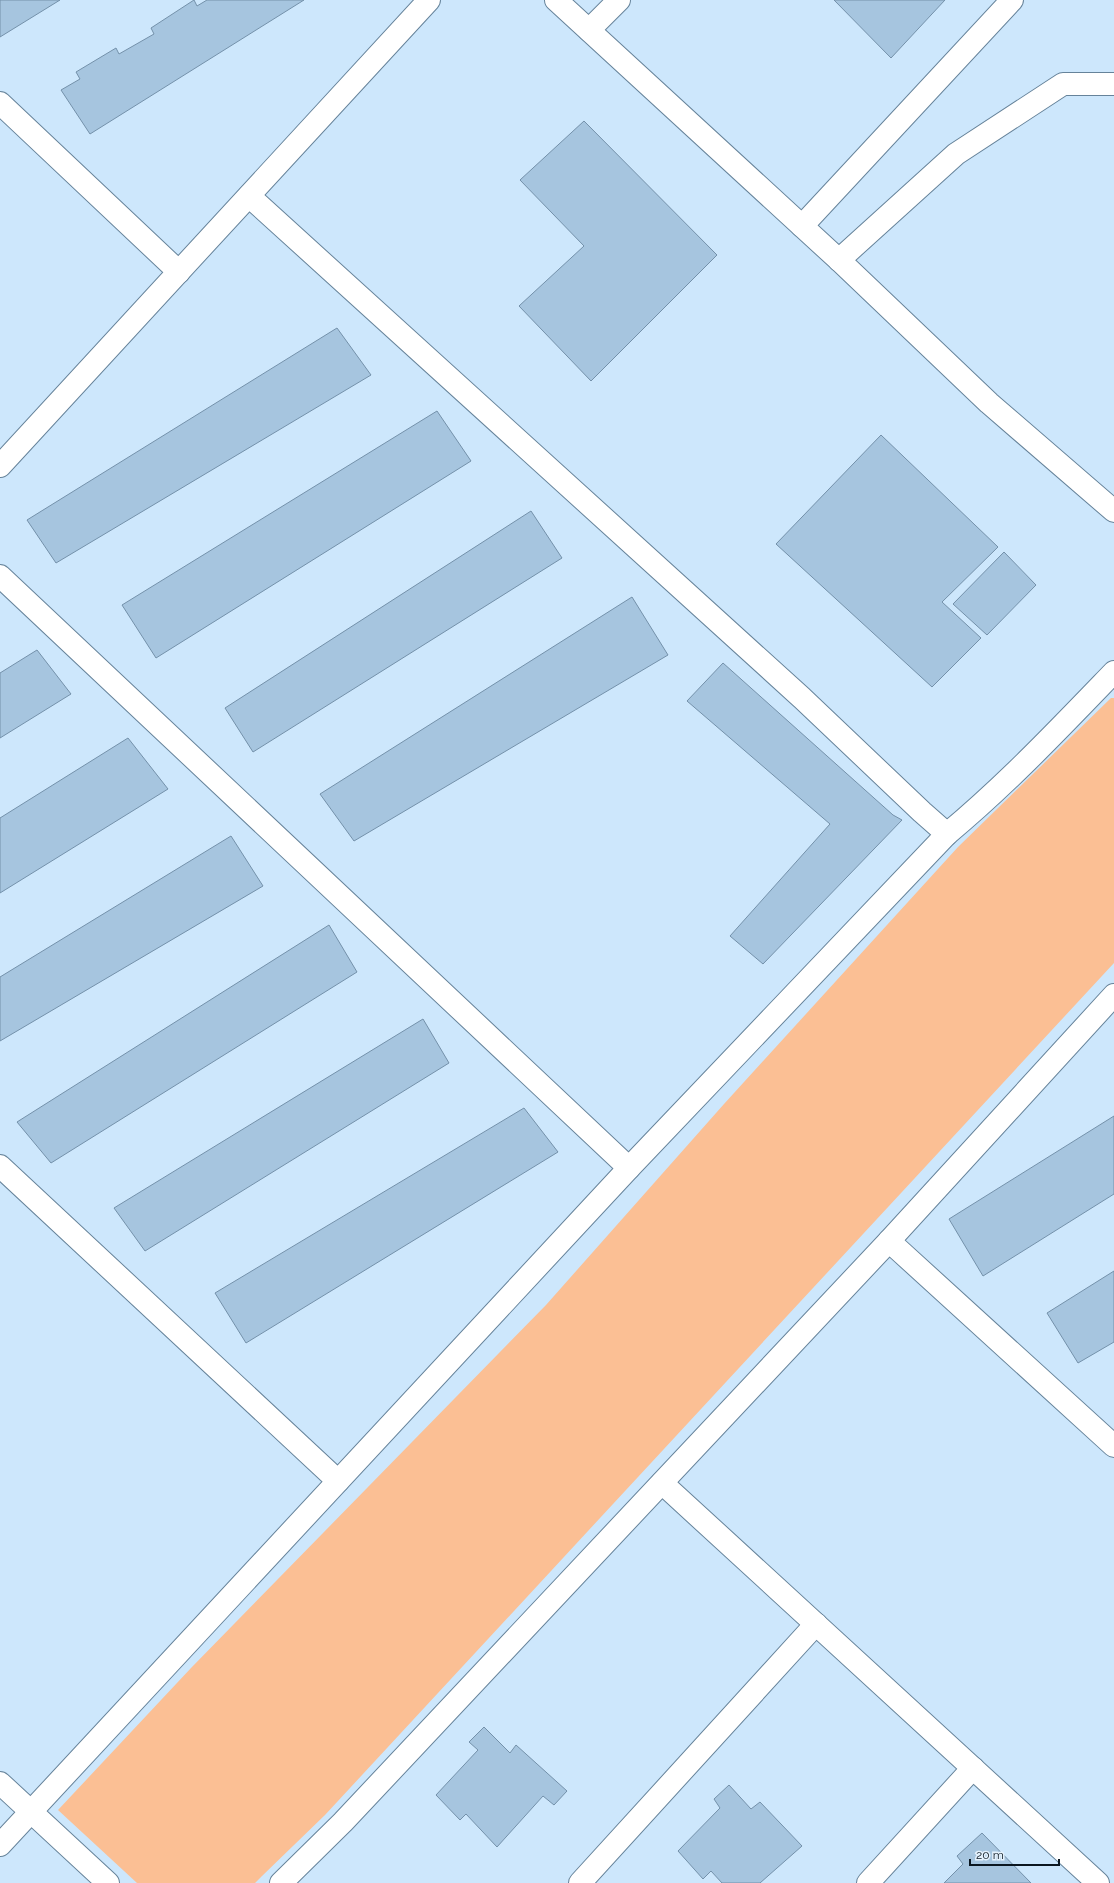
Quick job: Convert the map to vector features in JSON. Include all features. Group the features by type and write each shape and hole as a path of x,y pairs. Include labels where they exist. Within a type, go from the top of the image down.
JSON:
{"street":[{"path":"0,466 429,0"},
{"path":"556,0 839,260 989,403 1114,511"},
{"path":"589,30 619,0"},
{"path":"802,226 1012,0"},
{"path":"839,260 956,154 1063,84 1114,84"},
{"path":"0,103 179,272"},
{"path":"249,196 797,693 947,834"},
{"path":"0,576 629,1168"},
{"path":"0,1845 629,1168 947,834 980,806 1041,748 1114,672"},
{"path":"281,1883 343,1822 662,1483 889,1241 1114,995"},
{"path":"0,1166 338,1481"},
{"path":"889,1241 1114,1446"},
{"path":"662,1483 1098,1883"},
{"path":"580,1883 816,1624"},
{"path":"868,1883 973,1768"},
{"path":"0,1783 108,1883"}],"shaded area":[{"path":"1111,698 1114,698 1114,963 325,1815 255,1883 137,1883 58,1810 191,1668 546,1305 724,1104 958,847"}],"building":[{"path":"0,0 60,0 0,37"},
{"path":"194,0 197,6 207,0 304,0 90,134 61,90 80,79 76,72 116,48 119,54 154,34 151,28"},
{"path":"834,0 945,0 891,58"},
{"path":"584,121 717,255 591,381 519,306 584,246 520,180"},
{"path":"337,328 371,375 56,563 27,520"},
{"path":"437,411 471,461 156,658 122,605"},
{"path":"881,435 998,547 942,602 981,638 932,687 776,544"},
{"path":"531,511 562,558 253,752 225,708"},
{"path":"1004,552 1036,585 987,635 953,604"},
{"path":"632,597 668,655 354,841 320,794"},
{"path":"37,650 71,694 0,738 0,673"},
{"path":"723,663 893,815 902,820 763,964 730,936 830,824 687,701"},
{"path":"128,738 168,789 0,893 0,818"},
{"path":"231,836 263,886 0,1041 0,977"},
{"path":"329,925 357,972 51,1163 17,1122"},
{"path":"423,1019 449,1063 145,1251 114,1208"},
{"path":"524,1108 558,1152 246,1343 215,1293"},
{"path":"1114,1116 1114,1194 983,1276 949,1219"},
{"path":"1114,1271 1114,1342 1078,1363 1047,1313"},
{"path":"484,1727 510,1753 516,1745 567,1791 554,1805 543,1796 497,1847 466,1814 460,1820 436,1795 478,1750 469,1742"},
{"path":"729,1785 751,1809 760,1802 802,1846 760,1883 722,1883 711,1871 703,1879 678,1851 720,1808 714,1799"},
{"path":"982,1833 1031,1883 944,1883 963,1864 957,1856"}]}
